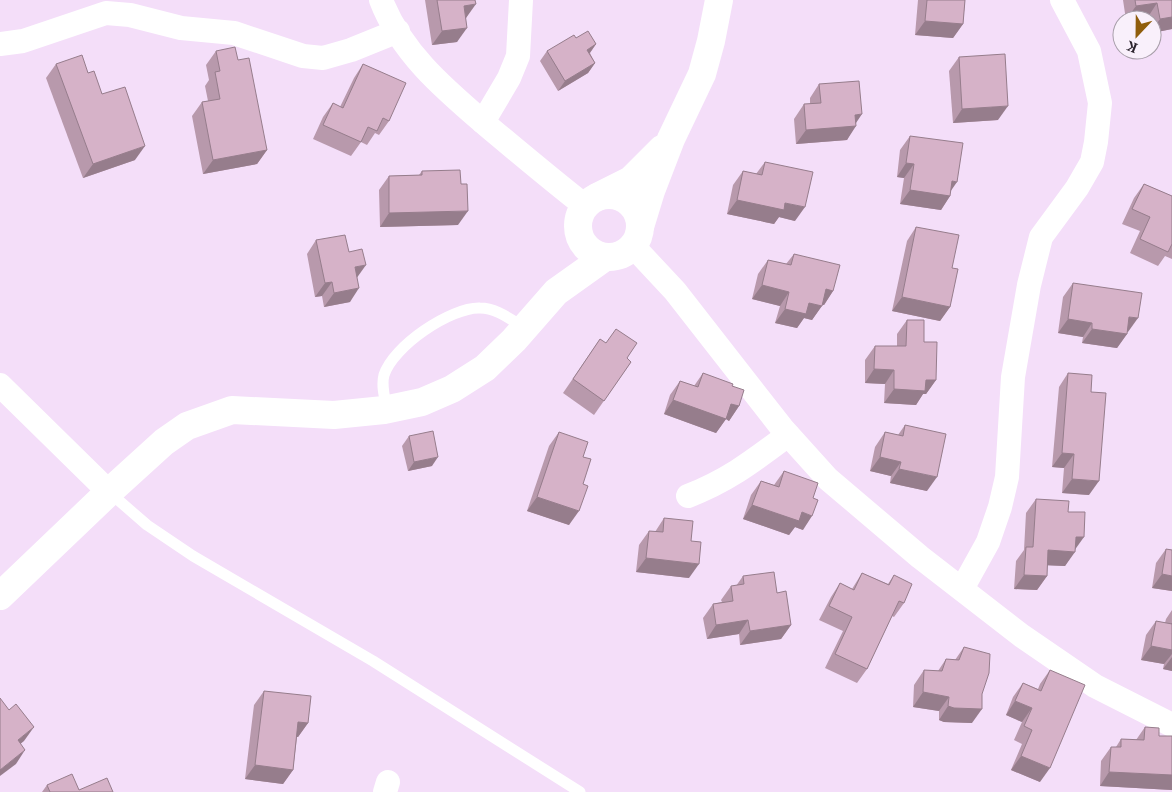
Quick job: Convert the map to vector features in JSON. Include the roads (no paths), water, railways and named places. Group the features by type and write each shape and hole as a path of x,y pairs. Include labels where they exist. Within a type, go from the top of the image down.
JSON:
{"street":[{"path":"381,0 412,53 442,87 483,122 591,202 617,196 627,200 639,216 636,236 675,291 788,435 828,479 1022,636 1095,686 1172,725"},
{"path":"483,122 509,78 518,56 521,0"},
{"path":"581,240 596,254 605,257 616,256 636,236 648,198 671,139 702,74 711,42 719,0"},
{"path":"962,589 988,542 1007,477 1013,378 1029,285 1041,237 1092,162 1096,142 1100,103 1089,51 1062,0"},
{"path":"0,44 23,41 106,12 130,15 181,28 234,33 303,56 323,58 351,50 398,31"},
{"path":"556,292 581,240 578,220 591,202 631,180 671,139"},
{"path":"0,596 164,442 187,426 213,415 232,410 334,415 387,410 422,402 452,389 484,368 525,328 556,292 605,257"},
{"path":"0,385 109,492"},
{"path":"688,496 724,481 788,435"}],"lane":[{"path":"387,410 383,388 384,375 402,346 461,310 481,308 497,311 525,328"},
{"path":"109,492 147,526 193,556 373,660 580,792"}]}
